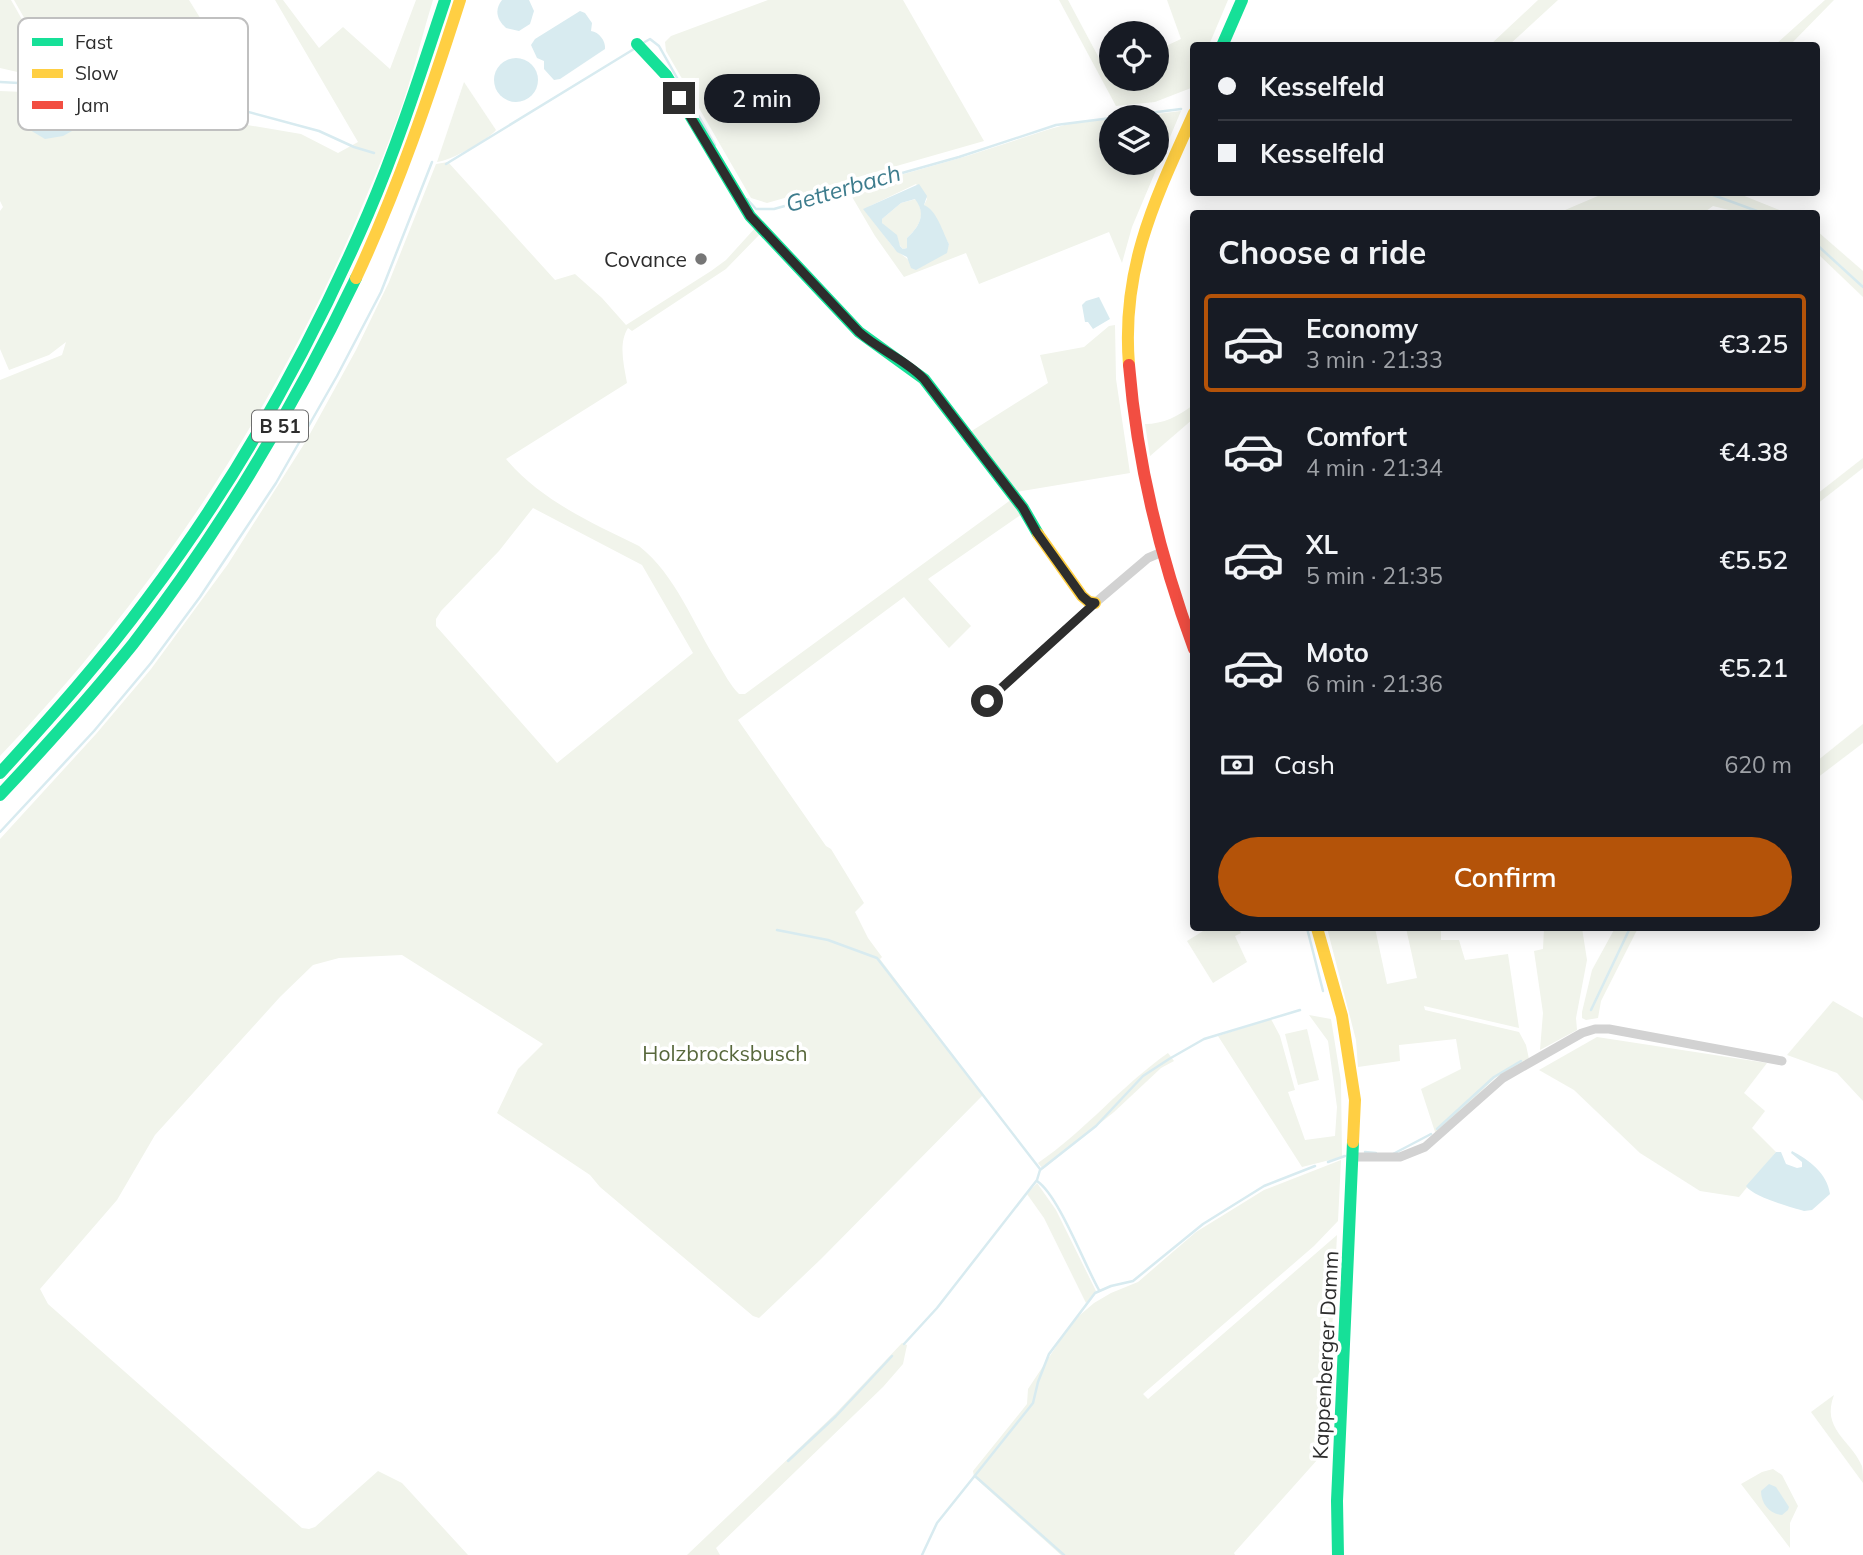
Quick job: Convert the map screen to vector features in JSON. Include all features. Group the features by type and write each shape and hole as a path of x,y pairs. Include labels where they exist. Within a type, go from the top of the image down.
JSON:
{"main road":[{"name":"B 51","path":"0,773 84,680 150,595 195,533 267,420 300,361 377,197 407,119 445,0"},
{"name":"B 51","path":"0,795 95,690 133,643 209,539 283,422 356,281 394,193 439,72 460,0"},
{"path":"1224,42 1242,0"},
{"path":"639,46 666,75 754,221 859,332 877,347 909,365 924,379 1023,508 1037,533 1082,596 1095,603"},
{"path":"1190,122 1147,220 1132,274 1128,353 1140,449 1162,552 1190,637"},
{"name":"Kappenberger Damm","path":"1318,931 1342,1016 1355,1100 1336,1501 1338,1555"}],"street":[{"path":"987,701 1095,603 1148,558 1162,552"},
{"path":"1354,1157 1400,1157 1425,1147 1503,1078 1582,1033 1595,1029 1609,1029 1782,1061"}],"green space":[{"path":"0,0 11,0 21,18 18,18 18,72 0,68"},
{"path":"14,0 189,0 200,18 24,18"},
{"path":"275,0 283,0 319,48 343,27 390,69 416,0 433,0 408,87 382,159 352,230 281,373 242,441 153,573 105,637 0,756 0,380 62,355 66,342 49,355 9,370 0,349 0,211 3,207 0,201 0,91 18,92 18,130 248,130 248,125 301,134 338,153 358,142"},
{"path":"768,0 903,0 984,141 767,203 751,198 666,51 665,42 671,36"},
{"path":"1059,0 1068,0 1099,58 1099,74"},
{"path":"1167,0 1228,0 1210,42 1190,42 1190,88 1155,102 1115,105 1108,91 1169,91 1169,44 1181,39"},
{"path":"1538,0 1558,0 1512,42 1493,42"},
{"path":"1825,0 1834,0 1793,42 1778,42"},
{"path":"464,82 496,130 468,149 437,162"},
{"path":"1181,111 1169,139 1169,112"},
{"path":"1099,120 1099,175 1154,175 1132,227 1122,263 1109,232 979,284 966,253 904,277 875,236 848,190 967,156 1072,123","holes":["916,184 927,199 924,205 949,244 947,249 911,263 889,242 870,206"]},
{"name":"Holzbrocksbusch","path":"448,162 555,280 575,274 602,298 626,325 726,260 756,227 761,233 726,269 632,331 628,328 622,348 627,383 506,459 535,487 551,498 585,519 639,546 652,558 674,585 725,675 739,694 745,694 1012,499 1022,514 928,579 971,626 949,648 904,597 738,720 826,846 831,849 864,903 855,912 868,938 882,957 880,959 983,1095 759,1318 753,1316 600,1187 590,1175 497,1113 518,1069 543,1044 402,955 339,958 313,965 280,997 155,1135 117,1200 40,1289 48,1304 302,1528 315,1527 378,1471 402,1483 468,1555 0,1555 0,839 151,669 228,564 306,441 356,350 389,282 436,164","holes":["533,508 642,565 693,653 557,763 436,626 436,619 499,551"]},
{"path":"1598,196 1744,196 1780,210 1729,210 1713,206 1708,210 1565,210"},
{"path":"916,199 921,210 920,220 907,238 907,248 903,249 882,223 882,219 901,203"},
{"path":"1820,234 1863,271 1863,297 1820,256"},
{"path":"1115,325 1116,379 1130,473 1016,492 970,432 1048,383 1040,355 1084,347 1109,326"},
{"path":"1190,407 1190,422 1150,456 1145,424 1158,423"},
{"path":"1863,458 1863,468 1820,502 1820,492"},
{"path":"1863,724 1863,743 1820,776 1820,759"},
{"path":"1203,931 1240,931 1235,936 1247,962 1213,983 1187,941"},
{"path":"1328,931 1376,931 1387,984 1417,978 1407,931 1441,931 1441,940 1459,940 1465,960 1508,954 1519,1028 1424,1006 1425,1010 1519,1032 1529,1059 1495,1078 1436,1135 1421,1089 1461,1069 1456,1039 1399,1045 1400,1061 1358,1067 1356,1040"},
{"path":"1544,931 1582,931 1587,960 1576,1018 1577,1030 1540,1050 1543,1013 1534,951 1543,949"},
{"path":"1613,931 1636,931 1601,1001 1598,1018 1586,1020 1582,1018 1582,1012 1592,970"},
{"path":"1833,1001 1863,1018 1863,1101 1837,1073 1787,1055"},
{"path":"1309,1015 1331,1019 1341,1081 1342,1157 1302,1167 1218,1036 1271,1019 1280,1036 1295,1090 1288,1092 1305,1140 1335,1136 1337,1107 1328,1041"},
{"path":"1307,1029 1319,1080 1298,1085 1285,1034"},
{"path":"1597,1037 1767,1063 1744,1093 1765,1111 1752,1128 1776,1152 1739,1197 1700,1191 1640,1153 1574,1090 1539,1070"},
{"path":"1168,1053 1174,1061 1161,1068 1114,1112 1043,1169 1038,1163 1072,1137"},
{"path":"1341,1160 1338,1221 1314,1246 1143,1394 1148,1399 1337,1235 1326,1450 1235,1555 1061,1555 974,1477 973,1471 1027,1404 1028,1389 1073,1321 1094,1303 1138,1282 1196,1232 1264,1190"},
{"path":"1037,1183 1056,1210 1096,1291 1086,1303 1044,1218 1027,1194"},
{"path":"902,1343 907,1345 903,1364 883,1387 716,1548 720,1555 687,1555 835,1414"},
{"path":"1834,1395 1831,1417 1862,1466 1863,1483 1811,1412"},
{"path":"1773,1469 1782,1475 1798,1506 1790,1523 1790,1548 1741,1484"}],"shaded area":[{"path":"502,0 529,0 534,11 530,24 519,31 506,28 498,15"},
{"path":"580,11 585,13 592,23 591,31 601,37 605,49 560,79 554,80 544,69 544,61 537,58 531,45 535,39"},
{"path":"516,58 532,64 538,80 532,96 516,102 500,96 494,80 500,64"},
{"path":"30,130 74,130 63,136 45,139"},
{"path":"919,184 927,196 924,205 936,217 949,244 947,253 916,270 911,268 907,257 897,252 863,209","holes":["915,199 919,205 920,220 907,238 907,248 903,249 897,235 882,223 882,219 901,203"]},
{"path":"1099,297 1110,319 1093,329 1085,322 1082,305"},
{"path":"1792,1151 1816,1168 1828,1186 1830,1194 1812,1210 1804,1211 1773,1201 1756,1194 1746,1186 1776,1152 1781,1152 1786,1164 1802,1167 1802,1162"},
{"path":"1769,1484 1776,1487 1789,1507 1782,1515 1764,1504 1761,1491"}],"waterway":[{"name":"Getterbach","path":"643,43 650,39 659,46 715,145"},
{"name":"Getterbach","path":"446,164 634,49"},
{"name":"Getterbach","path":"0,82 18,83"},
{"name":"Getterbach","path":"1169,110 1181,109"},
{"name":"Getterbach","path":"248,112 319,131 374,153"},
{"name":"Getterbach","path":"747,199 756,209 774,209 959,157 1056,125 1099,120"},
{"path":"0,832 94,731 151,663 200,597 276,483 381,292 432,162"},
{"name":"Getterbach","path":"1716,196 1754,210"},
{"name":"Getterbach","path":"1820,248 1863,287"},
{"path":"777,930 828,940 877,958 1040,1169"},
{"path":"1308,931 1323,991"},
{"path":"1591,1010 1629,931"},
{"path":"904,1344 937,1308 1037,1180 1040,1170 1096,1126 1143,1076 1204,1039 1300,1010"},
{"path":"1437,1129 1494,1077 1521,1061"},
{"path":"1393,1154 1431,1134"},
{"path":"1365,1152 1376,1153"},
{"path":"1328,1162 1345,1156"},
{"path":"922,1555 937,1523 1033,1403 1049,1354 1095,1293 1133,1281 1203,1224 1264,1186 1315,1166"},
{"path":"1037,1181 1062,1215 1099,1290"},
{"path":"788,1461 836,1416 892,1356"},
{"path":"975,1476 1064,1555"}],"traffic: fast":[{"path":"0,773 130,622 211,508 269,413 321,315 368,214 399,135 445,0"},
{"path":"1224,42 1242,0"},
{"path":"637,44 666,75 750,216 859,332 924,379 1023,508 1038,534"},
{"path":"0,795 68,721 133,644 196,557 281,420 356,278"},
{"path":"1338,1555 1337,1501 1353,1142"}],"traffic: slow":[{"path":"356,278 386,210 460,0"},
{"path":"1129,365 1130,297 1136,265 1154,205 1190,122"},
{"path":"1038,534 1082,596 1095,603"},
{"path":"1318,931 1342,1016 1355,1100 1353,1142"}],"traffic: jam":[{"path":"1129,365 1144,474 1161,545 1190,637"}],"place":[{"name":"Covance","path":"701,259"}],"route":[{"path":"679,98 754,221 859,332 877,347 917,371 1023,508 1062,570 1082,596 1095,603 987,701"}]}
